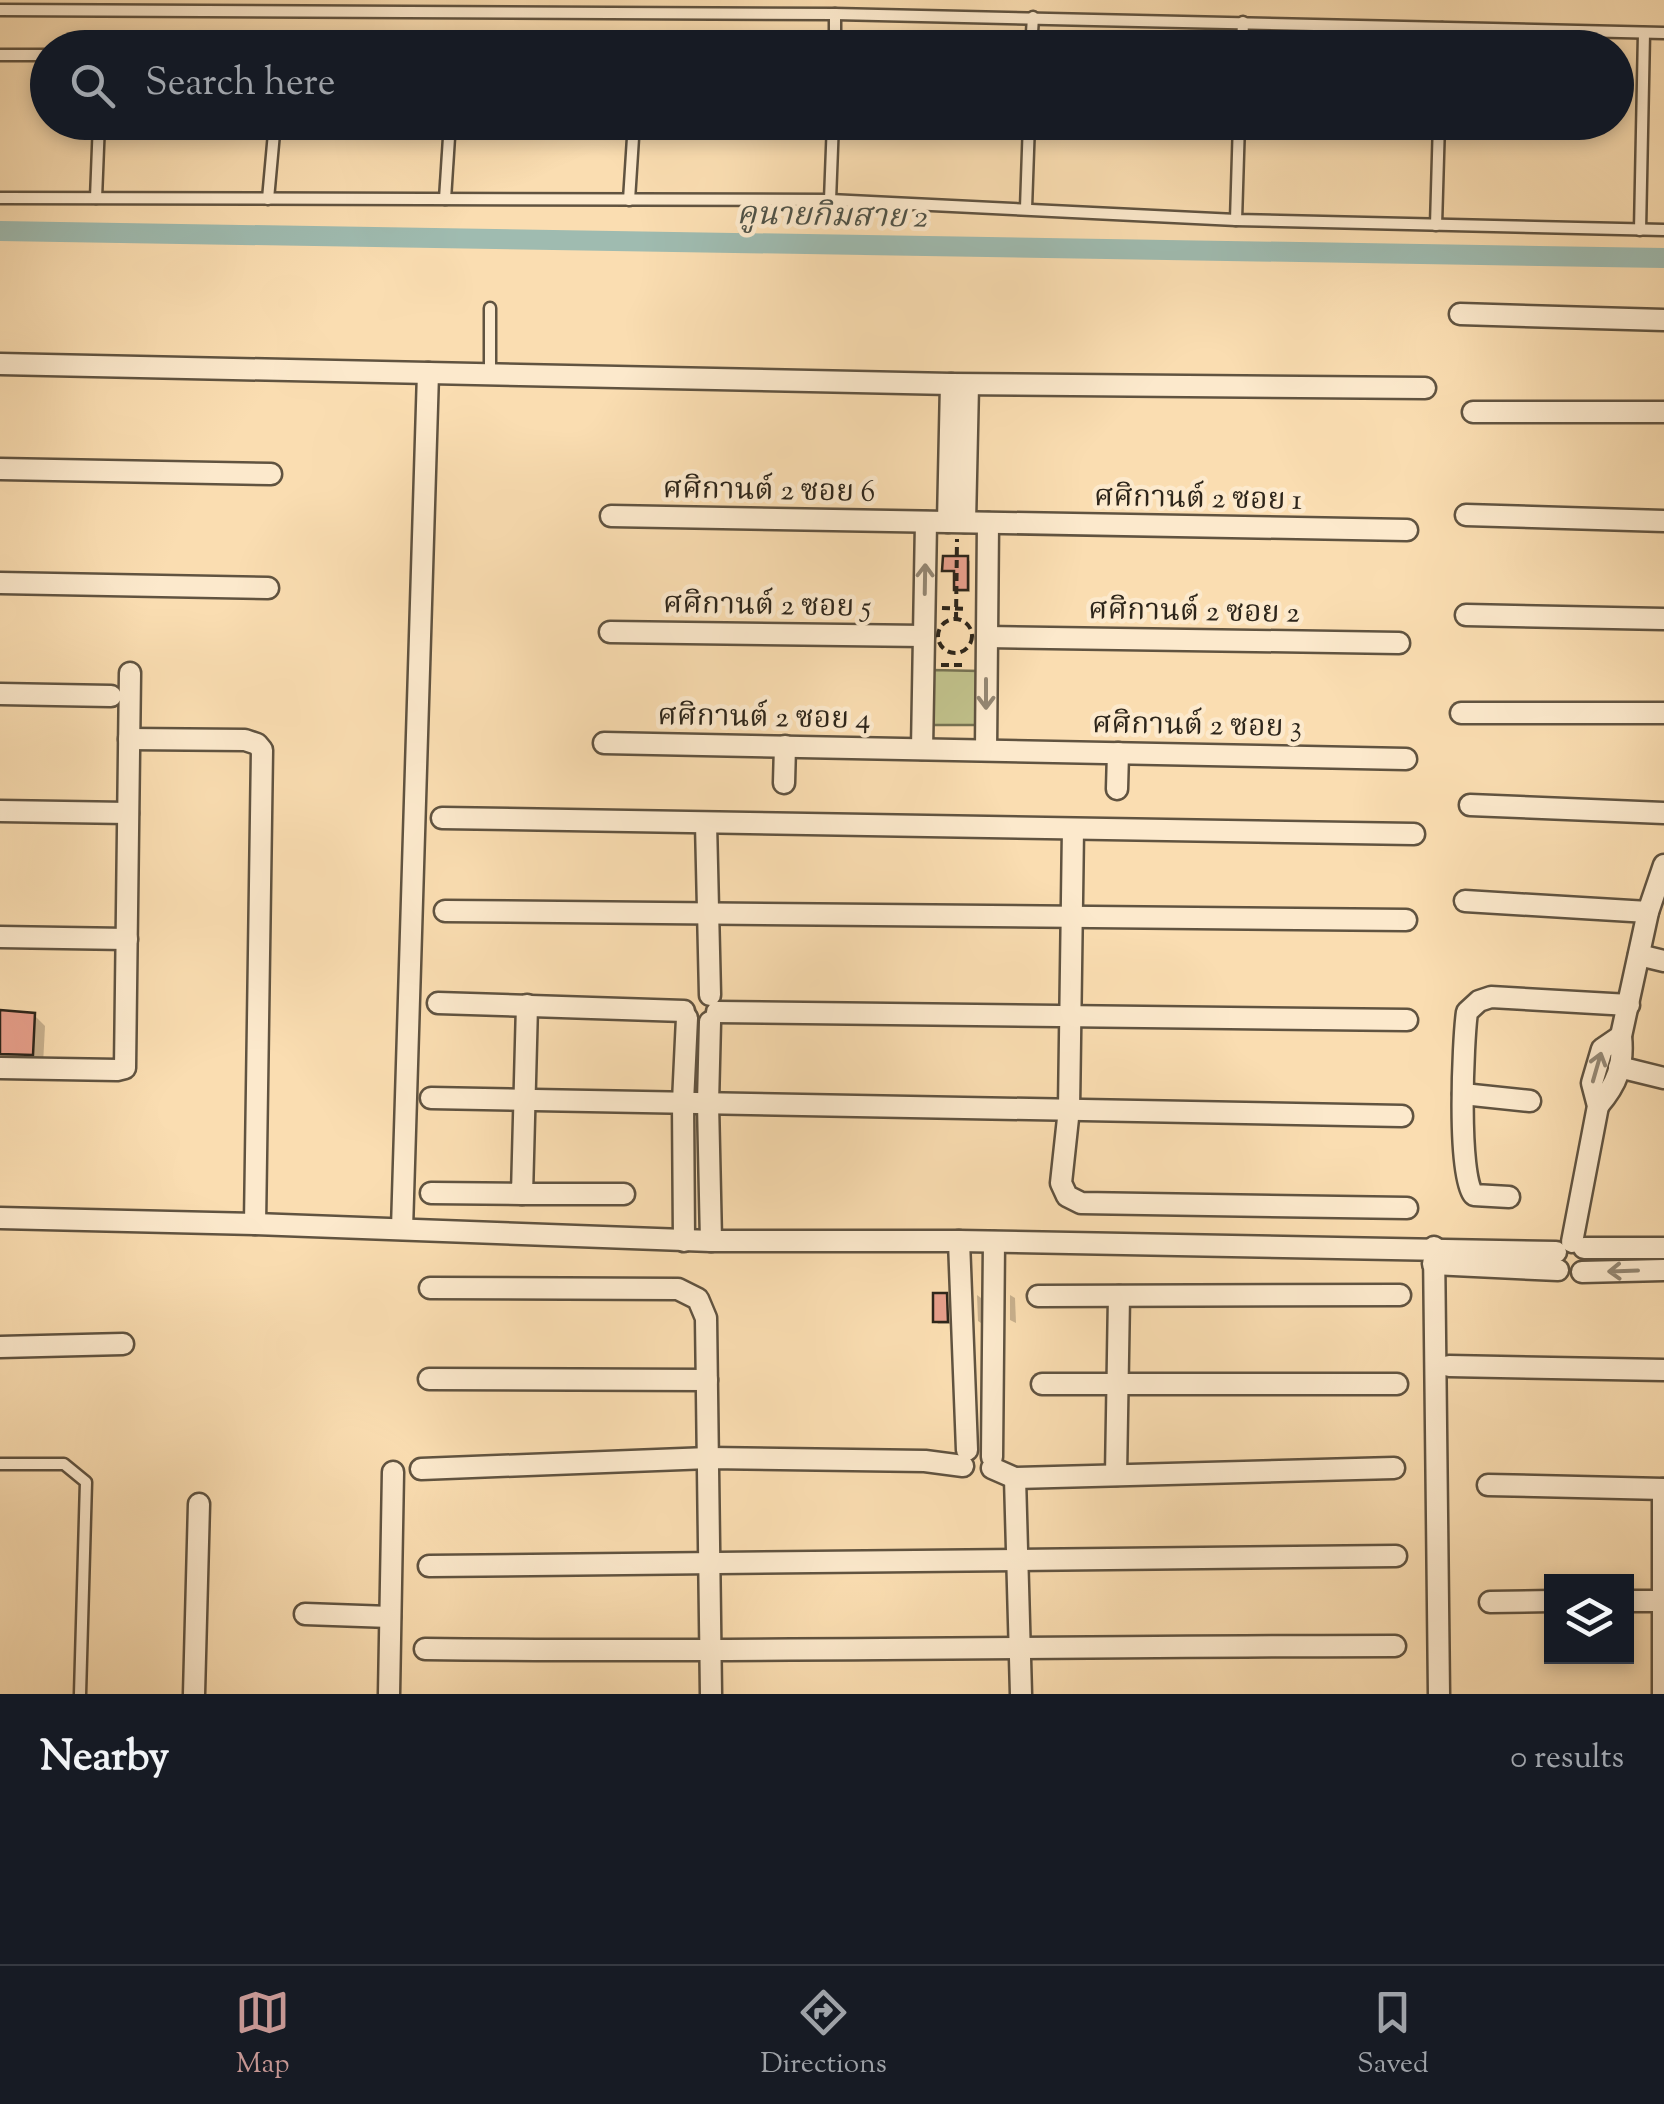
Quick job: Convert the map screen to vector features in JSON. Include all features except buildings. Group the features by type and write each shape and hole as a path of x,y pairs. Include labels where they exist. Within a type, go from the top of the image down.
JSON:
{"street":[{"path":"1460,314 1664,320"},
{"path":"0,364 959,385 1425,388"},
{"path":"402,1229 428,373"},
{"path":"957,522 959,385"},
{"path":"1473,412 1664,412"},
{"path":"0,469 271,474"},
{"path":"1466,515 1664,521"},
{"name":"ศศิกานต์ 2 ซอย 6","path":"611,516 957,522"},
{"path":"922,749 926,522"},
{"name":"ศศิกานต์ 2 ซอย 1","path":"957,522 1407,530"},
{"path":"986,750 988,523"},
{"path":"0,584 268,588"},
{"path":"1466,615 1664,619"},
{"name":"ศศิกานต์ 2 ซอย 5","path":"610,632 924,636"},
{"name":"ศศิกานต์ 2 ซอย 2","path":"987,637 1400,642"},
{"path":"0,1068 125,1068 130,673"},
{"path":"0,694 110,696"},
{"path":"1461,713 1664,714"},
{"path":"129,739 246,740 262,750 255,1224"},
{"name":"ศศิกานต์ 2 ซอย 4","path":"604,743 986,750"},
{"path":"784,783 786,746"},
{"name":"ศศิกานต์ 2 ซอย 3","path":"986,750 1406,759"},
{"path":"1117,789 1118,753"},
{"path":"1470,806 1664,813"},
{"path":"0,811 128,814"},
{"path":"442,818 1414,834"},
{"path":"706,823 713,1010 708,1103 711,1242"},
{"path":"1073,829 1069,1110 1061,1184 1067,1196 1080,1203 1407,1208"},
{"path":"1598,1106 1614,1088 1622,1055 1620,1036 1630,1006 1648,912 1664,865"},
{"path":"1465,902 1648,912"},
{"path":"446,911 1406,920"},
{"path":"0,937 127,939"},
{"path":"1640,955 1664,961"},
{"path":"684,1241 683,1102 686,1014 692,995 713,1010 1407,1020"},
{"path":"1509,1197 1474,1195 1469,1190 1463,1094 1466,1012 1491,997 1630,1006"},
{"path":"438,1002 686,1014 698,1025 713,1010"},
{"path":"522,1194 527,1005"},
{"path":"1568,1253 1598,1106 1592,1084 1602,1049 1620,1036"},
{"path":"1619,1067 1664,1078"},
{"path":"1463,1094 1530,1101"},
{"path":"430,1098 1402,1116"},
{"path":"431,1194 624,1194"},
{"path":"0,1218 711,1242 994,1242 1434,1256 1664,1248"},
{"path":"959,1242 965,1458 976,1477 988,1474 992,1463 994,1242"},
{"path":"1434,1256 1439,1694"},
{"path":"1582,1272 1664,1270"},
{"path":"430,1288 678,1290 698,1299 706,1318 711,1694"},
{"path":"1038,1296 1400,1295"},
{"path":"1116,1476 1119,1296"},
{"path":"0,1347 123,1344"},
{"path":"1449,1366 1664,1370"},
{"path":"430,1378 707,1380"},
{"path":"1042,1384 1397,1384"},
{"path":"420,1469 710,1458 965,1458"},
{"path":"992,1463 1014,1478 1394,1468"},
{"path":"389,1694 393,1472"},
{"path":"1014,1478 1021,1694"},
{"path":"1488,1485 1664,1489 1663,1694"},
{"path":"194,1694 199,1504"},
{"path":"429,1566 1396,1556"},
{"path":"1634,1601 1664,1601"},
{"path":"1490,1602 1544,1602"},
{"path":"305,1614 390,1617"},
{"path":"425,1648 710,1652 1021,1646 1395,1646"}],"lane":[{"path":"0,10 835,14 1523,30"},
{"path":"835,14 835,30"},
{"path":"1032,30 1033,17"},
{"path":"1243,22 1243,30"},
{"path":"1634,33 1664,34"},
{"path":"1640,230 1644,33"},
{"path":"0,55 30,56"},
{"path":"96,198 99,140"},
{"path":"268,198 273,140"},
{"path":"445,199 449,140"},
{"path":"629,200 633,140"},
{"path":"830,200 832,140"},
{"path":"1026,208 1028,140"},
{"path":"1236,220 1238,140"},
{"path":"1436,225 1438,140"},
{"path":"0,198 830,200 1236,220 1664,230"},
{"path":"490,308 490,374"},
{"path":"1568,1253 1588,1261 1582,1272 1569,1276 1568,1253"},
{"path":"0,1464 64,1464 86,1482 80,1694"}],"path":[{"path":"956,620 957,522"},
{"path":"924,608 987,609"},
{"path":"956,620 969,625 973,636 970,646 956,654 945,650 938,636 942,625 956,620"},
{"path":"955,665 956,654"},
{"path":"924,664 986,666"}],"green space":[{"path":"932,670 979,671 978,725 931,725"}],"waterway":[{"name":"คูนายกิมสาย 2","path":"0,231 1664,258"}]}
